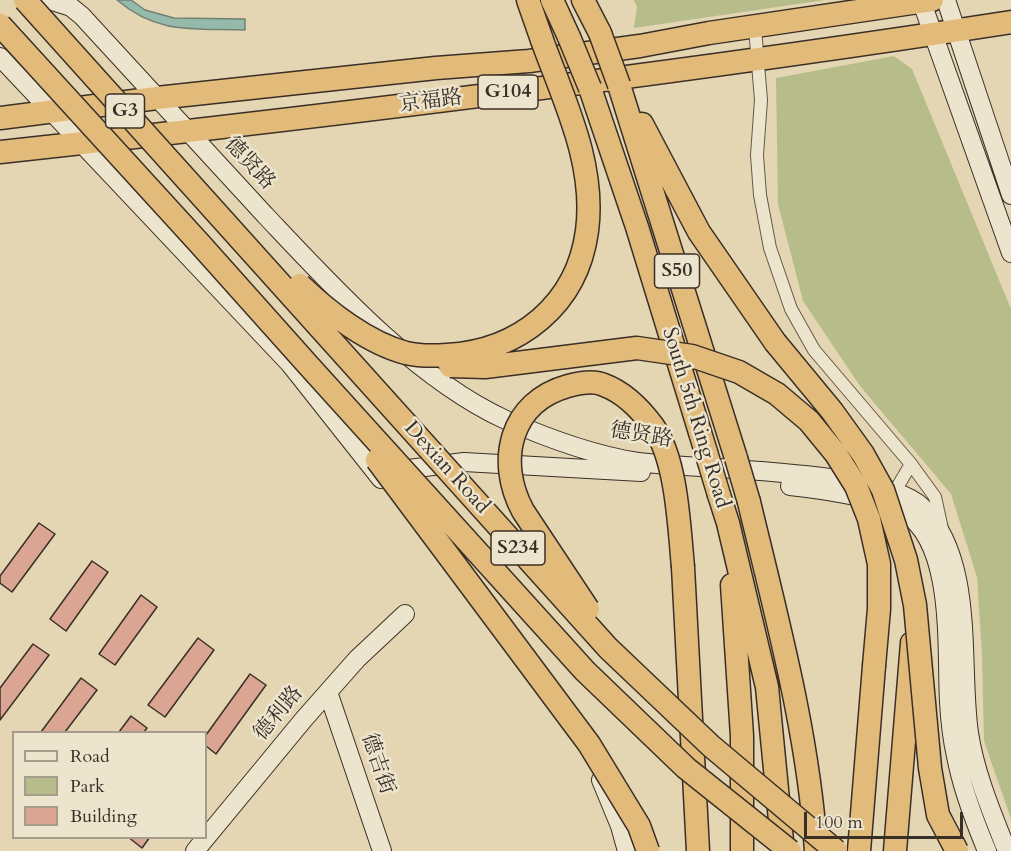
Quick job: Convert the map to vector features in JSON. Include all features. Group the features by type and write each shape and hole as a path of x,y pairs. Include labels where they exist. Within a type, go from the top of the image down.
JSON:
{"highway":[{"name":"G3","path":"25,0 225,222"},
{"path":"407,353 436,356 460,355 508,342 531,327 563,294 582,254 589,208 587,178 580,143 528,0"},
{"name":"South 5th Ring Road","path":"552,0 590,88 637,227 728,523 767,687 783,851"},
{"name":"South 5th Ring Road","path":"583,0 600,33 619,85 749,502 783,645 802,743 816,851"},
{"name":"京福路","path":"0,118 157,98 436,68 529,61 925,1"},
{"name":"G104","path":"933,34 1011,22"},
{"name":"G3","path":"0,25 200,244"},
{"name":"京福路","path":"0,152 460,99 759,60 933,34"},
{"path":"619,85 699,232 776,342 857,446 883,490 906,560 915,611 930,768 938,815 957,851"},
{"path":"170,161 320,304 376,342 434,363 450,366 485,367 637,348 692,356 739,372 777,394 809,421 836,454 856,486 869,519 879,564 879,609 859,851"},
{"name":"Dexian Road","path":"225,222 608,648 711,746 836,851"},
{"name":"Dexian Road","path":"200,244 585,671 686,768 790,851"},
{"path":"309,366 413,510 590,744 639,826 648,851"},
{"path":"698,851 683,567 678,508 667,456 653,426 637,408 621,394 603,384 580,383 543,396 531,407 513,435 509,475 515,495 544,544 588,609 711,746"},
{"path":"728,523 742,736 742,851"},
{"path":"896,851 915,611"}],"street":[{"name":"德贤路","path":"49,0 71,7 82,16 316,269 370,322 429,373 502,418 552,439 636,462 842,480 895,491 920,504 935,522 946,544 956,577 962,612 969,735 986,794 1007,851"},
{"path":"946,0 1011,195"},
{"path":"925,1 933,34 1011,253"},
{"path":"755,28 761,100 757,155 760,195 770,248 791,309 814,350 911,464 935,497 946,544"},
{"path":"0,57 290,364 475,598 574,732 599,775 620,826 627,851"},
{"name":"德贤路","path":"376,473 464,462 630,471 796,487 876,500 905,513 920,528 933,552 944,591 949,704 956,756 969,808 987,851"},
{"path":"895,491 911,464"},
{"name":"德利路","path":"207,837 357,659 405,614"},
{"name":"德吉街","path":"328,692 382,851"},
{"name":"德利路","path":"195,851 205,839"}],"green space":[{"path":"634,0 825,0 634,28 637,7"},
{"path":"894,56 912,69 1011,309 1011,819 984,741 977,577 951,494 860,386 803,301 778,204 776,78"}],"shaded area":[{"path":"117,0 131,0 145,10 174,18 245,19 245,30 193,29 162,24 132,11"}],"building":[{"path":"39,523 55,534 12,592 0,583 0,576"},
{"path":"92,561 108,572 66,631 50,619"},
{"path":"141,595 157,607 115,665 99,654"},
{"path":"198,638 214,650 165,717 148,705"},
{"path":"33,644 49,655 0,720 0,688"},
{"path":"250,674 266,685 216,754 207,747 207,734"},
{"path":"81,678 97,690 66,731 42,731"},
{"path":"131,716 147,728 145,731 120,731"},
{"path":"131,839 149,839 142,848"}]}
